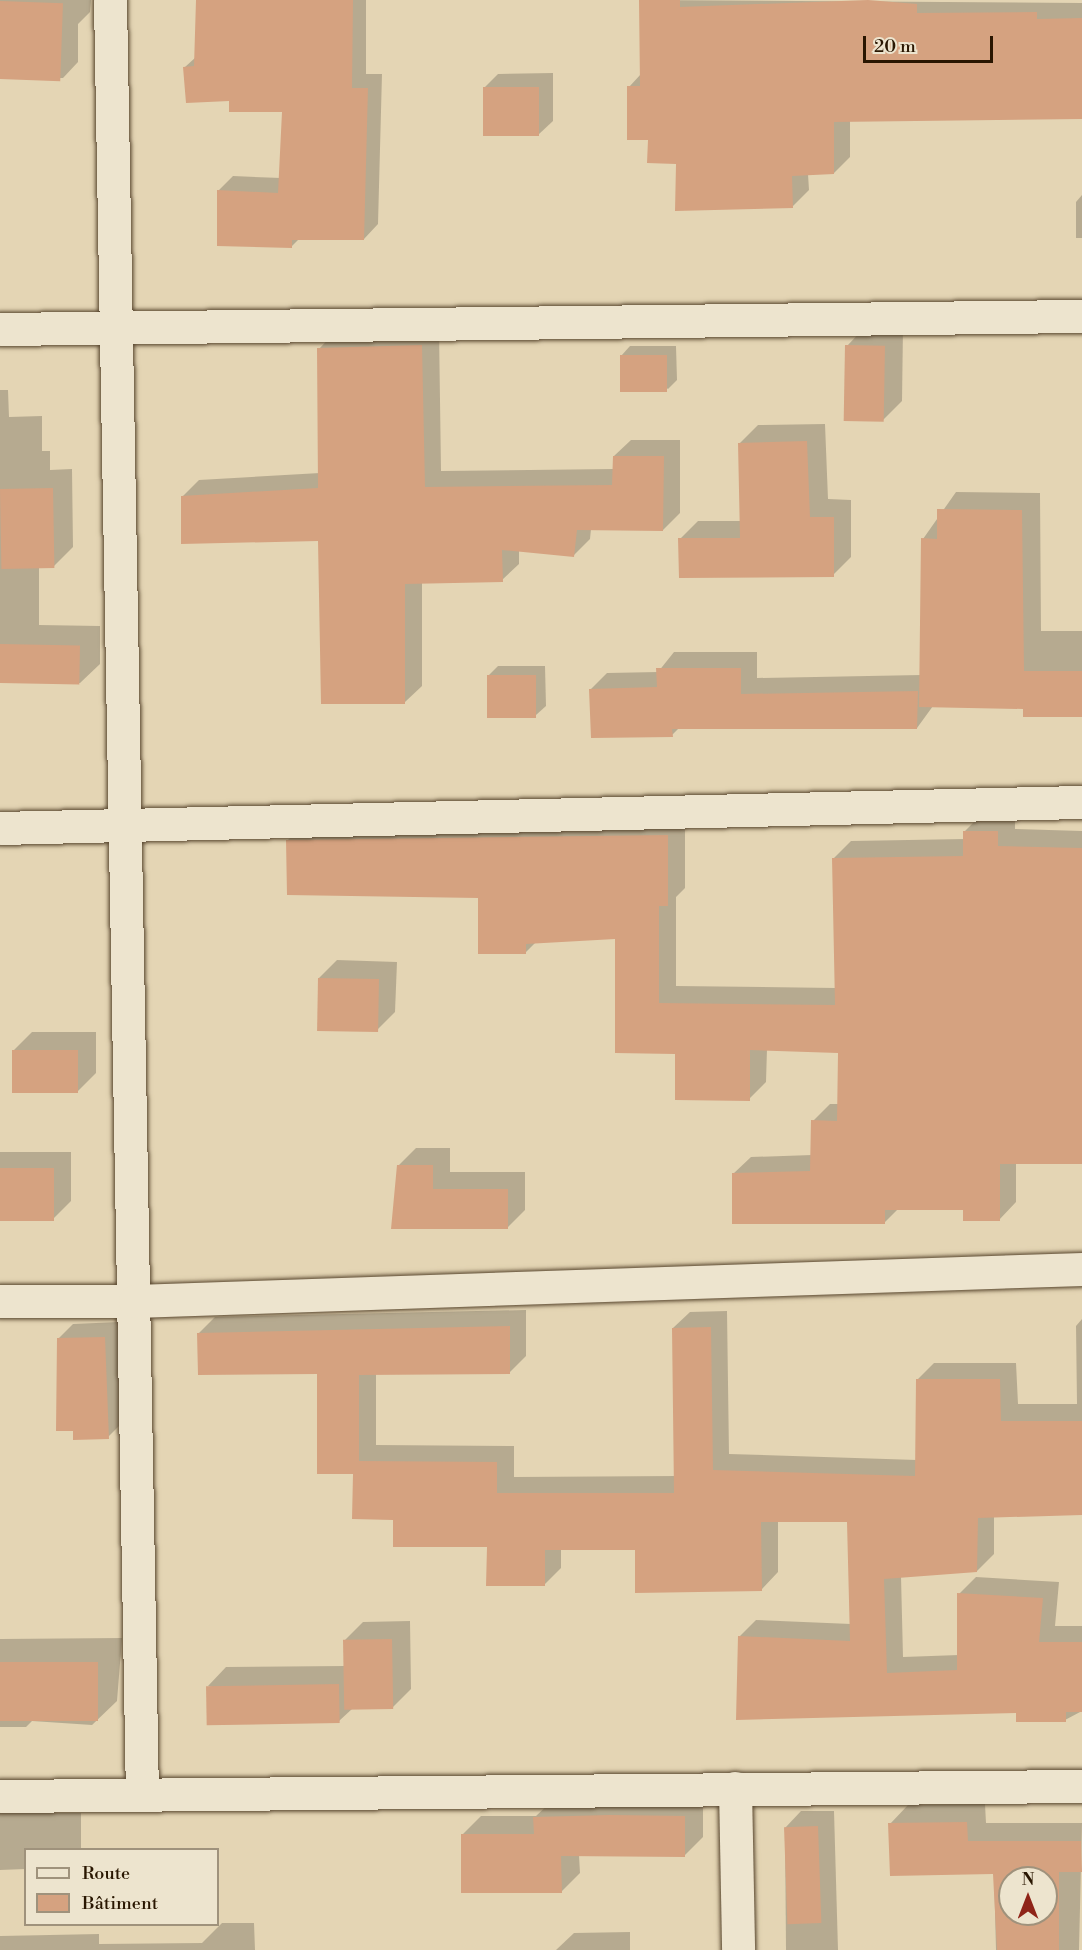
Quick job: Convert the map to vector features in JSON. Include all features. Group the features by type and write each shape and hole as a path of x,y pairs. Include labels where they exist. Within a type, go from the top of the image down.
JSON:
{"street":[{"path":"110,0 142,1793"},
{"path":"0,329 1082,316"},
{"path":"0,828 1082,802"},
{"path":"0,1301 135,1301 1082,1269"},
{"path":"0,1796 1082,1785"},
{"path":"735,1788 738,1950"}],"building":[{"path":"196,0 353,0 352,88 368,88 364,240 292,240 292,248 217,246 217,190 278,193 282,112 229,112 229,101 186,103 183,67 194,66"},
{"path":"639,0 680,0 680,7 868,0 917,4 917,13 1037,12 1037,19 1082,18 1082,119 834,122 834,174 792,176 793,208 675,211 676,164 647,163 648,140 627,140 627,86 640,86"},
{"path":"0,1 63,3 60,81 0,79"},
{"path":"483,87 539,87 539,136 483,136"},
{"path":"422,345 425,487 612,485 613,456 664,456 663,531 577,530 574,557 502,550 503,582 405,584 405,704 321,704 318,541 181,544 181,496 318,488 317,348"},
{"path":"845,345 885,346 884,422 844,421"},
{"path":"620,355 667,355 667,392 620,392"},
{"path":"807,441 810,517 834,517 834,577 679,578 678,538 740,538 738,443"},
{"path":"53,488 54,568 1,569 0,489"},
{"path":"937,509 1022,510 1024,671 1082,671 1082,717 1023,717 1023,709 919,707 921,538 937,539"},
{"path":"0,644 80,645 79,684 0,683"},
{"path":"656,668 741,668 741,694 918,691 917,729 672,729 673,737 591,738 589,689 657,687"},
{"path":"487,675 536,675 536,718 487,718"},
{"path":"963,831 998,831 998,846 1082,848 1082,1164 1000,1164 1000,1221 963,1221 963,1210 885,1210 885,1224 732,1224 732,1173 810,1171 811,1120 837,1121 838,1053 750,1050 750,1101 675,1100 675,1054 615,1053 615,939 526,944 526,954 478,954 478,898 287,895 286,840 668,835 668,906 659,906 659,1003 835,1005 832,858 963,856"},
{"path":"318,978 379,979 378,1032 317,1031"},
{"path":"12,1050 78,1050 78,1093 12,1093"},
{"path":"397,1165 433,1165 433,1189 508,1189 508,1229 391,1229"},
{"path":"0,1168 54,1168 54,1221 0,1221"},
{"path":"510,1326 510,1374 359,1375 359,1461 497,1462 497,1493 674,1493 672,1328 711,1327 713,1470 915,1476 916,1379 1000,1379 1001,1421 1082,1421 1082,1515 978,1518 977,1572 884,1579 887,1673 957,1670 957,1593 1043,1598 1039,1642 1082,1642 1082,1712 1066,1712 1066,1722 1016,1722 1016,1713 736,1720 738,1636 850,1641 847,1522 761,1522 762,1591 635,1593 635,1550 545,1550 545,1586 486,1586 487,1547 393,1547 393,1520 352,1519 353,1474 317,1474 317,1374 198,1375 197,1333"},
{"path":"105,1337 109,1439 73,1440 73,1431 56,1431 57,1338"},
{"path":"392,1639 393,1709 344,1710 343,1640"},
{"path":"0,1662 98,1662 98,1721 0,1721"},
{"path":"339,1684 340,1723 207,1725 206,1686"},
{"path":"685,1816 685,1857 561,1856 562,1893 461,1893 461,1834 534,1834 533,1817"},
{"path":"967,1822 968,1841 1081,1841 1082,1872 1059,1872 1059,1950 997,1950 993,1874 890,1876 888,1823"},
{"path":"818,1826 821,1923 787,1924 784,1827"}]}
